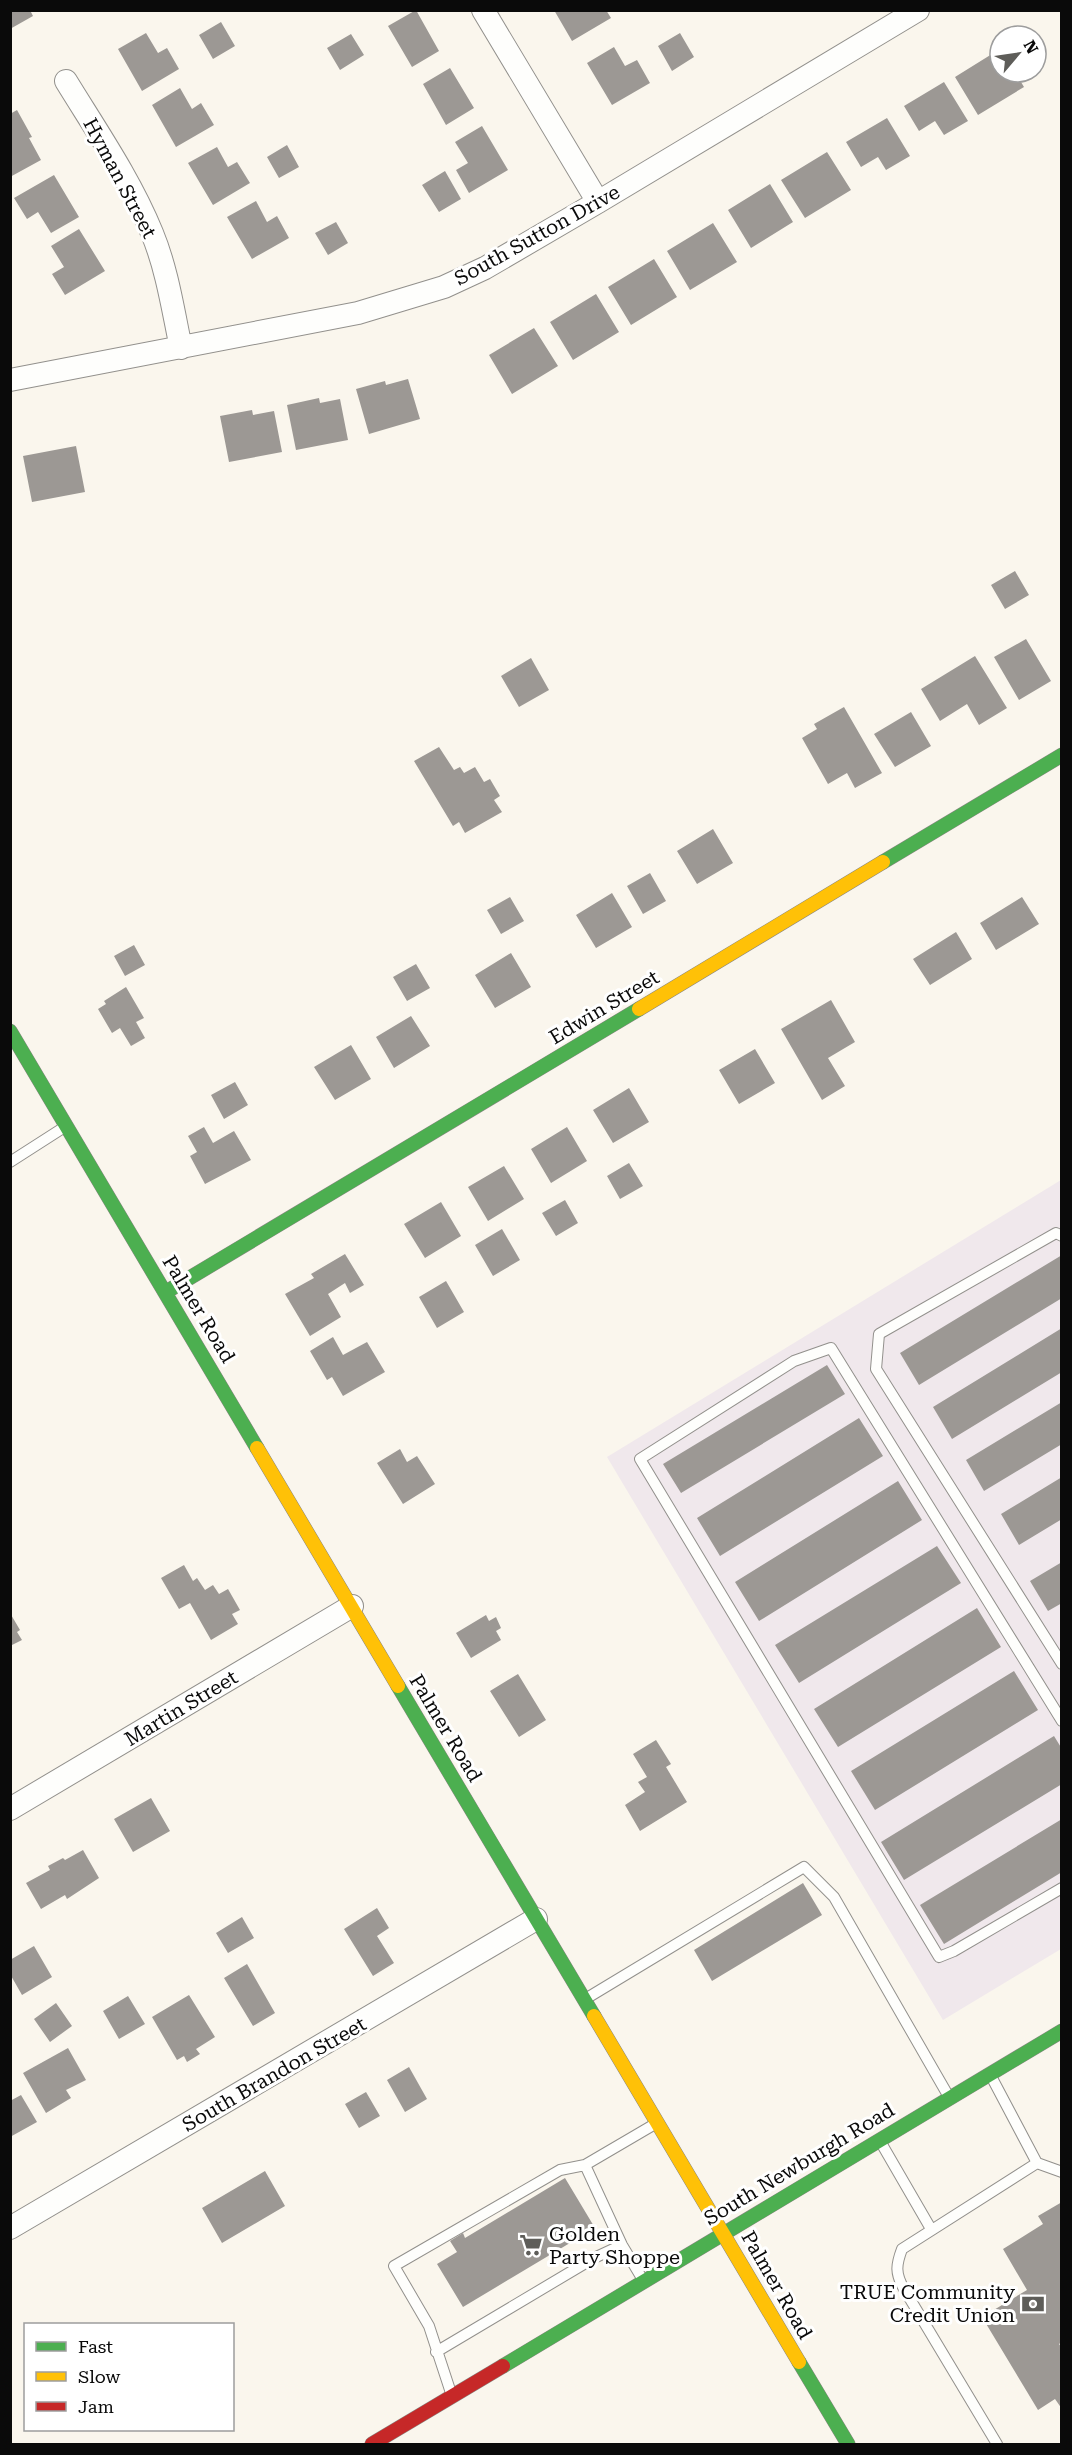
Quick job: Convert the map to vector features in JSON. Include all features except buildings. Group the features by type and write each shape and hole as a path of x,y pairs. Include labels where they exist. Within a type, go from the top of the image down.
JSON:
{"street":[{"path":"483,10 598,202"},
{"name":"South Sutton Drive","path":"10,380 358,313 444,287 485,268 917,11"},
{"name":"Hyman Street","path":"66,81 135,195 152,233 161,257 181,348"},
{"name":"Edwin Street","path":"166,1292 1062,755"},
{"name":"Palmer Road","path":"10,1031 848,2445"},
{"name":"Martin Street","path":"10,1809 352,1606"},
{"name":"South Brandon Street","path":"10,2228 536,1919"},
{"name":"South Newburgh Road","path":"372,2445 723,2232 1062,2031"}],"lane":[{"path":"10,1162 67,1125"},
{"path":"1062,1236 1056,1233 879,1334 876,1369 1062,1664"},
{"path":"1062,1721 831,1348 794,1361 640,1459 939,1957 954,1951 1062,1888"},
{"path":"584,2000 804,1867 834,1897 950,2097"},
{"path":"989,2073 1037,2163 1062,2172"},
{"path":"452,2396 429,2326 394,2266 560,2170 585,2165 657,2122"},
{"path":"879,2139 931,2229"},
{"path":"997,2445 897,2276 896,2264 902,2249 1037,2163"},
{"path":"585,2165 622,2245 644,2282"},
{"path":"436,2352 594,2258 622,2245"}],"shaded area":[{"path":"1061,1180 1061,1949 943,2020 607,1457"}],"traffic: fast":[{"path":"883,862 1062,755"},
{"path":"166,1292 639,1009"},
{"path":"10,1031 257,1448"},
{"path":"398,1686 594,2016"},
{"path":"503,2366 1062,2031"},
{"path":"799,2362 848,2444"}],"traffic: slow":[{"path":"639,1009 883,862"},
{"path":"257,1448 398,1686"},
{"path":"594,2016 799,2362"}],"traffic: jam":[{"path":"372,2444 503,2366"}],"place":[{"name":"Golden Party Shoppe","path":"531,2245"},
{"name":"TRUE Community Credit Union","path":"1033,2304"}]}
